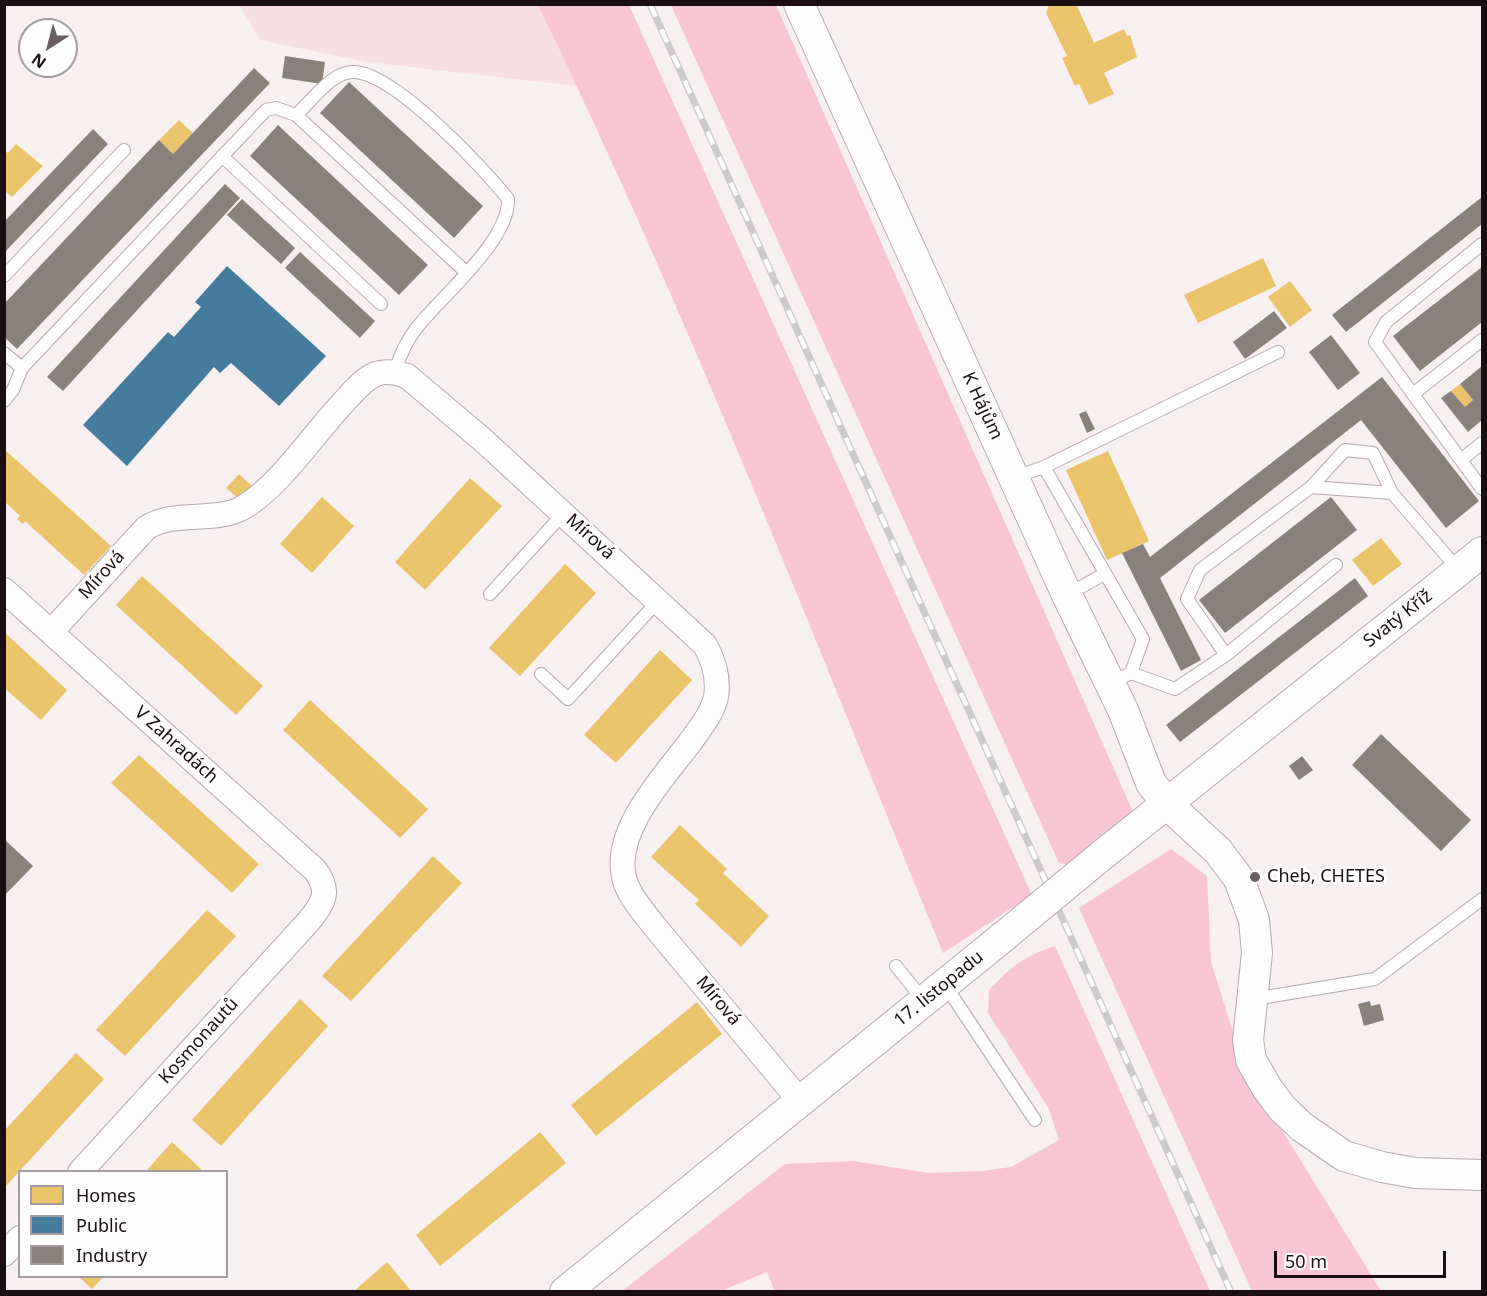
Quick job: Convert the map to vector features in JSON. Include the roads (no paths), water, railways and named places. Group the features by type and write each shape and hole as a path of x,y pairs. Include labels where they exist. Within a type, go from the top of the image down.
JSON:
{"street":[{"name":"K Hájům","path":"799,4 1067,595 1120,678 1151,783 1168,805 1218,851 1239,879 1254,920 1257,953 1248,1040 1251,1060 1282,1108 1322,1143 1344,1156 1382,1167 1415,1173 1482,1175"},
{"name":"Mírová","path":"51,632 146,528 162,520 240,509 266,490 352,393 376,374 394,372 407,376 423,387 659,600 705,645 714,661 716,698 703,724 636,816 624,844 624,878 634,898 655,927 801,1102"},
{"name":"Svatý Kříž","path":"1313,687 1482,552"},
{"name":"V Zahradách","path":"4,590 315,870 323,881 324,896 318,909"},
{"name":"17. listopadu","path":"565,1292 1101,856 1168,805 1313,687"},
{"name":"Kosmonautů","path":"82,1170 318,909"},
{"path":"4,1254 18,1240"}],"lane":[{"path":"296,115 336,77 353,71 377,78 453,140 507,199 508,212 504,224 467,273 415,330 402,351 394,372"},
{"path":"4,401 13,390 22,369 266,110 276,108 296,115 467,273"},
{"path":"4,276 124,150"},
{"path":"222,156 381,304"},
{"path":"1482,244 1386,322 1375,342 1482,489"},
{"path":"1413,394 1482,340"},
{"path":"4,352 22,369"},
{"path":"1015,477 1044,467 1278,352"},
{"path":"1461,460 1482,443"},
{"path":"1226,655 1187,599 1200,570 1311,487 1345,450 1373,453 1392,493 1459,570"},
{"path":"1044,467 1143,639 1120,678 1175,689 1226,655 1336,565"},
{"path":"1311,487 1392,493"},
{"path":"490,594 564,513"},
{"path":"1067,595 1104,574"},
{"path":"541,674 568,699 659,600"},
{"path":"1253,999 1375,979 1482,899"},
{"path":"896,966 934,993 1035,1120"}],"railway":[{"path":"650,4 1231,1292"}],"place":[{"name":"Cheb, CHETES","path":"1255,877"}]}
